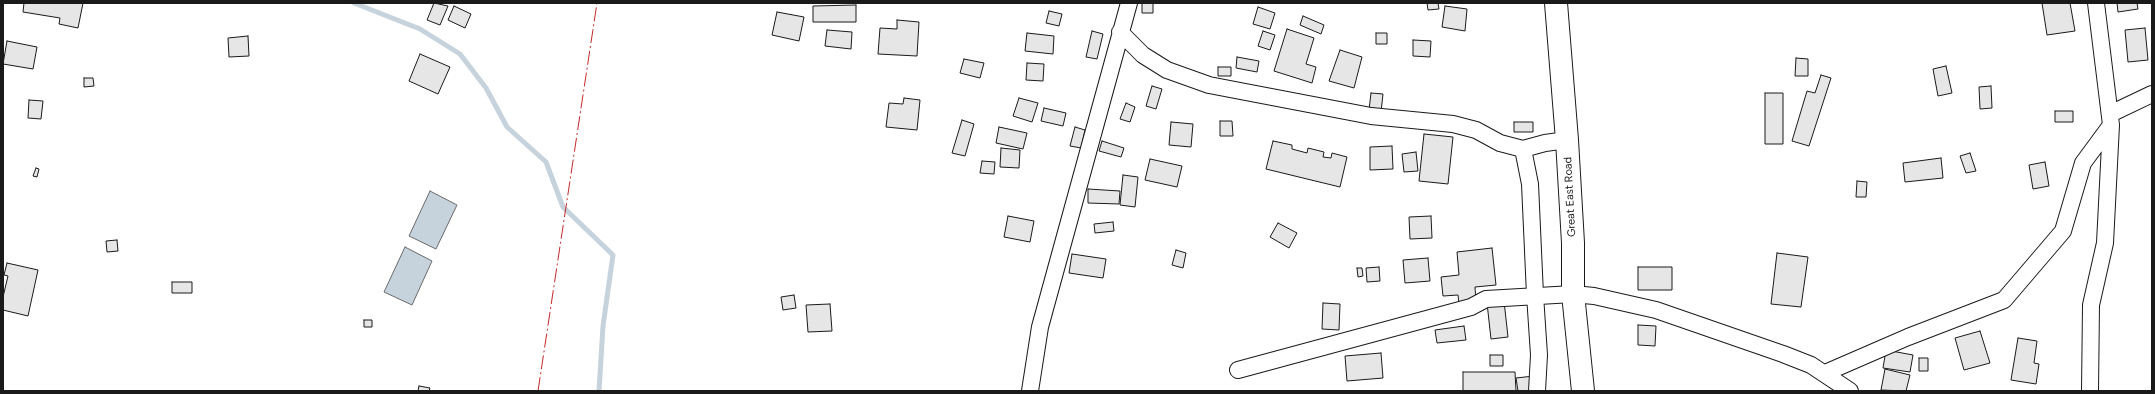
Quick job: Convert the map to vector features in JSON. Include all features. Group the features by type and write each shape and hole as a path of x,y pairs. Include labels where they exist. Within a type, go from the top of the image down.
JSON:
{"highway":[{"name":"Great East Road","path":"1556,3 1567,140 1573,243 1573,294 1583,391"}],"street":[{"path":"1030,391 1040,327 1129,3"},
{"path":"2090,391 2090,305 2105,243 2110,120 2096,3"},
{"path":"1120,32 1143,55 1168,70 1209,85 1371,116 1453,124 1476,130 1500,143 1523,149 1545,143 1567,140"},
{"path":"1824,373 1908,337 2004,300 2063,231 2083,163 2110,120 2152,94"},
{"path":"1523,149 1530,184 1539,355 1537,391"},
{"path":"1238,370 1471,307 1486,299 1573,294 1594,296 1656,310 1783,354 1811,365 1850,391"}],"shaded area":[{"path":"430,191 457,205 436,249 409,236"},
{"path":"405,247 432,261 412,305 384,292"}],"building":[{"path":"24,3 83,3 78,28 59,24 60,18 23,12"},
{"path":"434,3 448,6 440,25 427,20"},
{"path":"1142,3 1153,3 1153,13 1142,13"},
{"path":"1427,3 1438,3 1439,9 1428,10"},
{"path":"2042,3 2070,3 2075,31 2047,35"},
{"path":"2117,3 2137,3 2138,9 2118,12"},
{"path":"856,5 856,22 813,22 813,6"},
{"path":"454,6 471,14 465,28 448,20"},
{"path":"1445,6 1467,9 1465,31 1442,27"},
{"path":"1258,7 1275,13 1270,29 1253,24"},
{"path":"1049,11 1062,14 1059,26 1046,23"},
{"path":"777,12 804,17 799,41 772,35"},
{"path":"1303,16 1324,25 1321,34 1300,25"},
{"path":"897,20 919,22 917,56 878,54 880,28 897,29"},
{"path":"2145,28 2148,60 2128,62 2125,30"},
{"path":"1287,29 1314,38 1306,64 1316,67 1312,83 1274,71"},
{"path":"827,30 852,32 851,49 825,46"},
{"path":"1092,31 1103,34 1097,59 1086,57"},
{"path":"1263,31 1275,35 1270,50 1258,46"},
{"path":"1027,33 1054,36 1053,54 1025,51"},
{"path":"1376,33 1387,33 1387,44 1376,44"},
{"path":"248,36 249,56 229,57 228,38"},
{"path":"1413,40 1431,41 1430,57 1413,56"},
{"path":"7,41 37,47 33,69 3,64"},
{"path":"1340,50 1362,57 1354,88 1329,81"},
{"path":"420,54 450,67 438,94 409,81"},
{"path":"1237,57 1259,61 1257,72 1236,68"},
{"path":"1796,58 1808,59 1808,76 1795,76"},
{"path":"964,59 984,63 980,78 960,73"},
{"path":"1027,63 1044,64 1043,81 1026,80"},
{"path":"1946,66 1952,93 1938,96 1933,69"},
{"path":"1218,67 1231,67 1231,76 1218,76"},
{"path":"1821,75 1831,78 1809,146 1792,141 1807,91 1815,93"},
{"path":"84,78 93,78 94,86 84,87"},
{"path":"1152,86 1162,89 1156,109 1146,106"},
{"path":"1991,86 1992,108 1980,109 1979,87"},
{"path":"1371,93 1383,94 1381,112 1369,110"},
{"path":"1765,93 1783,93 1783,144 1765,144"},
{"path":"904,98 920,100 917,130 886,127 889,103 903,104"},
{"path":"1019,98 1038,103 1032,122 1013,116"},
{"path":"29,100 43,101 41,119 28,118"},
{"path":"1126,103 1135,107 1130,122 1120,119"},
{"path":"1044,108 1066,113 1063,126 1041,121"},
{"path":"2055,111 2073,111 2073,122 2055,122"},
{"path":"962,120 974,124 965,156 952,153"},
{"path":"1220,121 1232,121 1233,136 1220,136"},
{"path":"1171,122 1193,124 1191,147 1169,145"},
{"path":"1514,122 1533,122 1533,132 1514,132"},
{"path":"999,127 1027,133 1023,149 996,143"},
{"path":"1075,127 1085,130 1081,148 1070,146"},
{"path":"1424,134 1453,137 1448,184 1419,181"},
{"path":"1102,141 1124,148 1121,157 1099,151"},
{"path":"1273,141 1292,145 1292,149 1307,153 1308,148 1324,152 1323,157 1331,158 1332,153 1347,157 1340,187 1266,169"},
{"path":"1392,146 1393,169 1370,170 1370,147"},
{"path":"1001,148 1020,150 1019,168 1000,167"},
{"path":"1416,152 1418,171 1404,172 1402,154"},
{"path":"1970,153 1976,171 1966,173 1960,156"},
{"path":"1941,158 1943,178 1905,182 1903,163"},
{"path":"1150,159 1182,166 1177,187 1145,180"},
{"path":"982,161 995,162 994,174 980,173"},
{"path":"2045,162 2049,186 2033,189 2029,165"},
{"path":"36,168 39,169 37,177 33,176"},
{"path":"1123,175 1138,177 1135,207 1120,205"},
{"path":"1857,181 1867,182 1866,197 1856,197"},
{"path":"1088,189 1120,191 1119,204 1088,203"},
{"path":"1008,216 1034,221 1030,242 1004,237"},
{"path":"1431,216 1432,238 1410,239 1409,217"},
{"path":"1113,222 1114,231 1095,233 1094,224"},
{"path":"1278,223 1297,233 1289,248 1270,237"},
{"path":"117,240 118,251 107,252 106,241"},
{"path":"1492,248 1496,285 1475,287 1476,302 1459,304 1458,295 1443,296 1441,277 1459,275 1457,252"},
{"path":"1176,250 1186,253 1183,268 1172,265"},
{"path":"1777,253 1808,257 1801,307 1771,304"},
{"path":"1072,254 1106,259 1103,278 1069,273"},
{"path":"1428,258 1430,281 1405,283 1403,260"},
{"path":"7,263 38,270 28,316 3,310 3,297 8,276 4,275"},
{"path":"1379,267 1380,281 1367,282 1366,268"},
{"path":"1638,267 1672,267 1672,290 1638,290"},
{"path":"1357,268 1362,268 1363,276 1358,277"},
{"path":"172,282 192,282 192,293 172,293"},
{"path":"794,295 796,308 783,310 781,297"},
{"path":"1504,301 1508,337 1491,339 1487,303"},
{"path":"1323,303 1340,304 1339,330 1322,329"},
{"path":"830,304 832,331 808,332 806,305"},
{"path":"364,320 372,320 372,327 364,327"},
{"path":"1638,325 1656,326 1655,346 1638,345"},
{"path":"1464,326 1466,340 1437,343 1435,330"},
{"path":"1980,331 1990,363 1964,370 1955,338"},
{"path":"2018,338 2037,341 2034,363 2039,364 2036,384 2011,380"},
{"path":"1886,350 1913,355 1910,372 1883,368"},
{"path":"1381,353 1383,378 1347,381 1345,356"},
{"path":"1490,355 1503,355 1503,366 1490,366"},
{"path":"1919,358 1928,358 1928,371 1919,371"},
{"path":"1885,369 1910,375 1906,391 1881,390"},
{"path":"1463,372 1515,372 1516,391 1463,391"},
{"path":"1534,376 1536,391 1518,391 1516,378"},
{"path":"419,386 430,388 429,391 418,391"}],"waterway":[{"path":"354,3 420,29 460,54 486,88 507,127 546,162 563,207 613,255 603,326 599,391"}],"power":[{"path":"538,391 597,3"}]}
